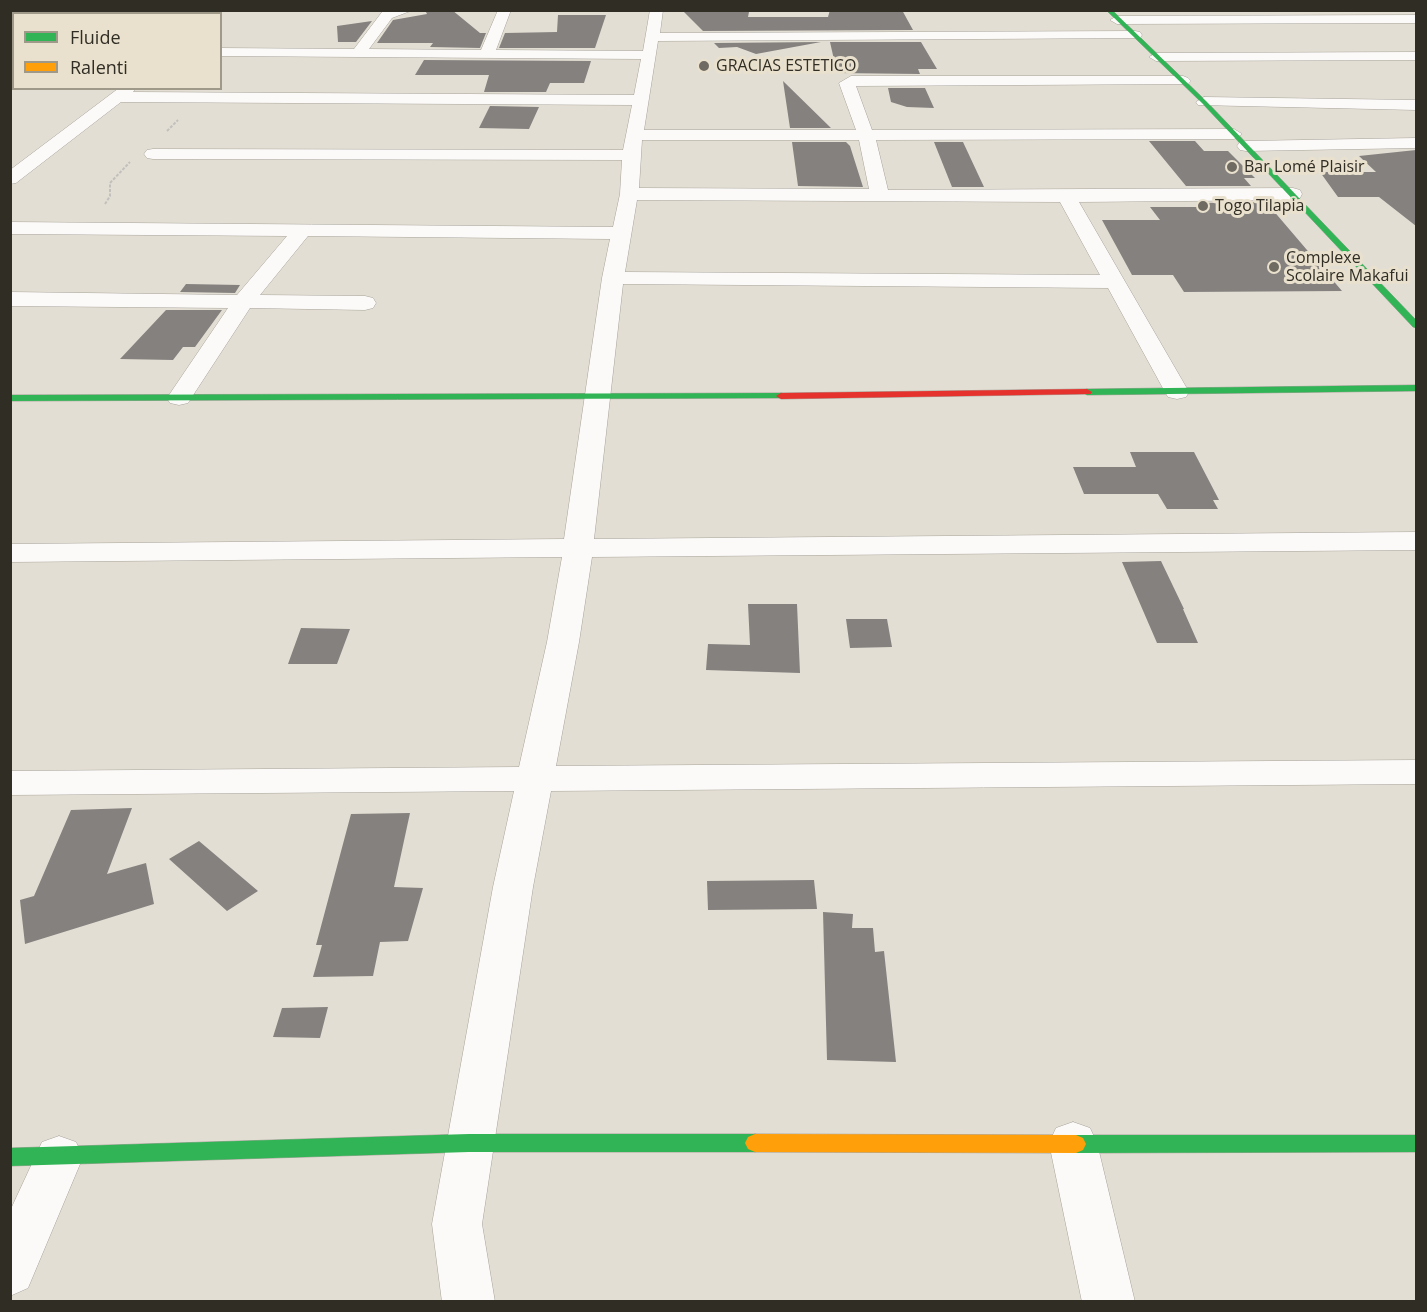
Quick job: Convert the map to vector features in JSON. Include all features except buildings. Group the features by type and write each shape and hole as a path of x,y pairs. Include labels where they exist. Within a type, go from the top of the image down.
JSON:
{"street":[{"path":"359,52 387,15 407,10"},
{"path":"487,53 505,10"},
{"path":"1346,10 1378,32"},
{"path":"1113,15 1416,19"},
{"path":"1113,15 1204,102 1413,317"},
{"path":"820,19 826,35"},
{"path":"963,19 972,36"},
{"path":"222,52 487,53 654,34 1134,35"},
{"path":"469,1302 458,1224 468,1143 513,887 563,642 578,548 613,278 629,194 633,145 654,34"},
{"path":"1396,44 1416,56"},
{"path":"1156,57 1416,56"},
{"path":"880,196 866,135 847,83 851,81 1183,81"},
{"path":"10,179 123,93 642,100"},
{"path":"1204,102 1416,105"},
{"path":"153,154 633,145 866,135 1416,144"},
{"path":"629,194 880,196 1293,194"},
{"path":"1066,196 1177,392"},
{"path":"10,228 623,232"},
{"path":"179,398 243,302 302,231"},
{"path":"613,278 1115,282"},
{"path":"10,299 365,303"},
{"path":"10,398 596,398 1416,388"},
{"path":"10,553 1416,541"},
{"path":"10,783 536,777 1416,772"},
{"path":"10,1157 468,1143 1416,1144"},
{"path":"1073,1143 1109,1302"},
{"path":"10,1272 59,1156"}],"traffic: fast":[{"path":"1108,10 1204,102 1416,325"},
{"path":"1087,392 1416,388"},
{"path":"10,398 781,396"},
{"path":"10,1157 469,1143 755,1143"},
{"path":"1076,1144 1416,1144"}],"traffic: slow":[{"path":"755,1143 1076,1144"}],"traffic: jam":[{"path":"781,396 1087,392"}],"place":[{"name":"GRACIAS ESTETICO","path":"704,66"},
{"name":"Bar Lomé Plaisir","path":"1232,167"},
{"name":"Togo Tilapia","path":"1203,206"},
{"name":"Complexe Scolaire Makafui","path":"1274,267"}]}
